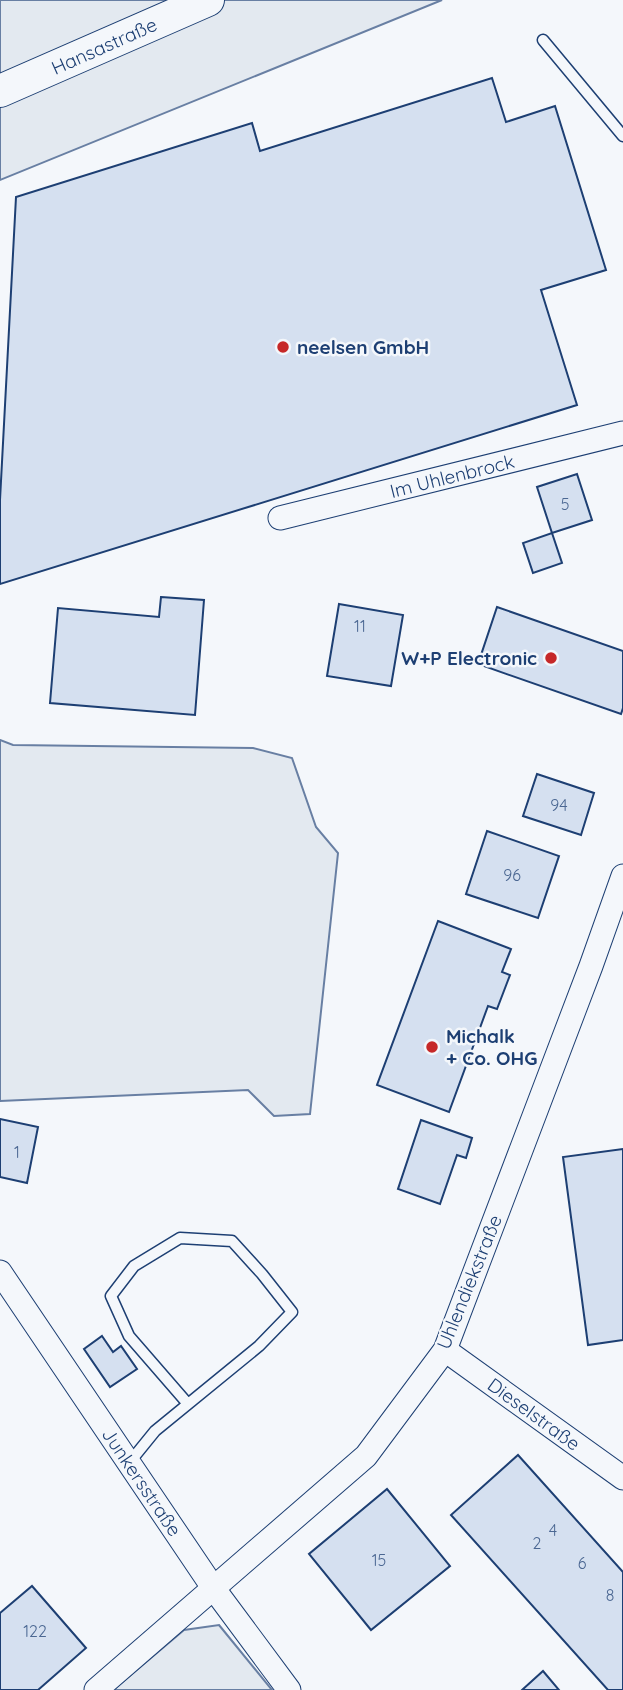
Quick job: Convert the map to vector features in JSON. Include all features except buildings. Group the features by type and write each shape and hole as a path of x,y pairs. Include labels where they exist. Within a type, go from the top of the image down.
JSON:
{"main road":[{"name":"Hansastraße","path":"10,87 208,0"}],"street":[{"name":"Im Uhlenbrock","path":"280,518 623,433"},
{"name":"Uhlendiekstraße","path":"96,1690 366,1456 445,1350 623,876"},
{"name":"Junkersstraße","path":"0,1272 214,1589 289,1690"},
{"name":"Dieselstraße","path":"445,1350 623,1478"}],"lane":[{"path":"543,40 623,136"},
{"path":"129,1463 155,1431 259,1346 292,1312 232,1241 180,1238 134,1266 111,1296 129,1336 188,1404"}],"shaded area":[{"path":"0,0 442,0 0,180"},
{"path":"0,740 13,745 253,748 292,758 316,827 338,853 310,1114 274,1116 248,1090 0,1101"},
{"path":"219,1625 272,1690 113,1690 184,1630"}],"place":[{"name":"neelsen GmbH","path":"283,347"},
{"name":"W+P Electronic","path":"551,658"},
{"name":"Michalk + Co. OHG","path":"432,1047"}]}
